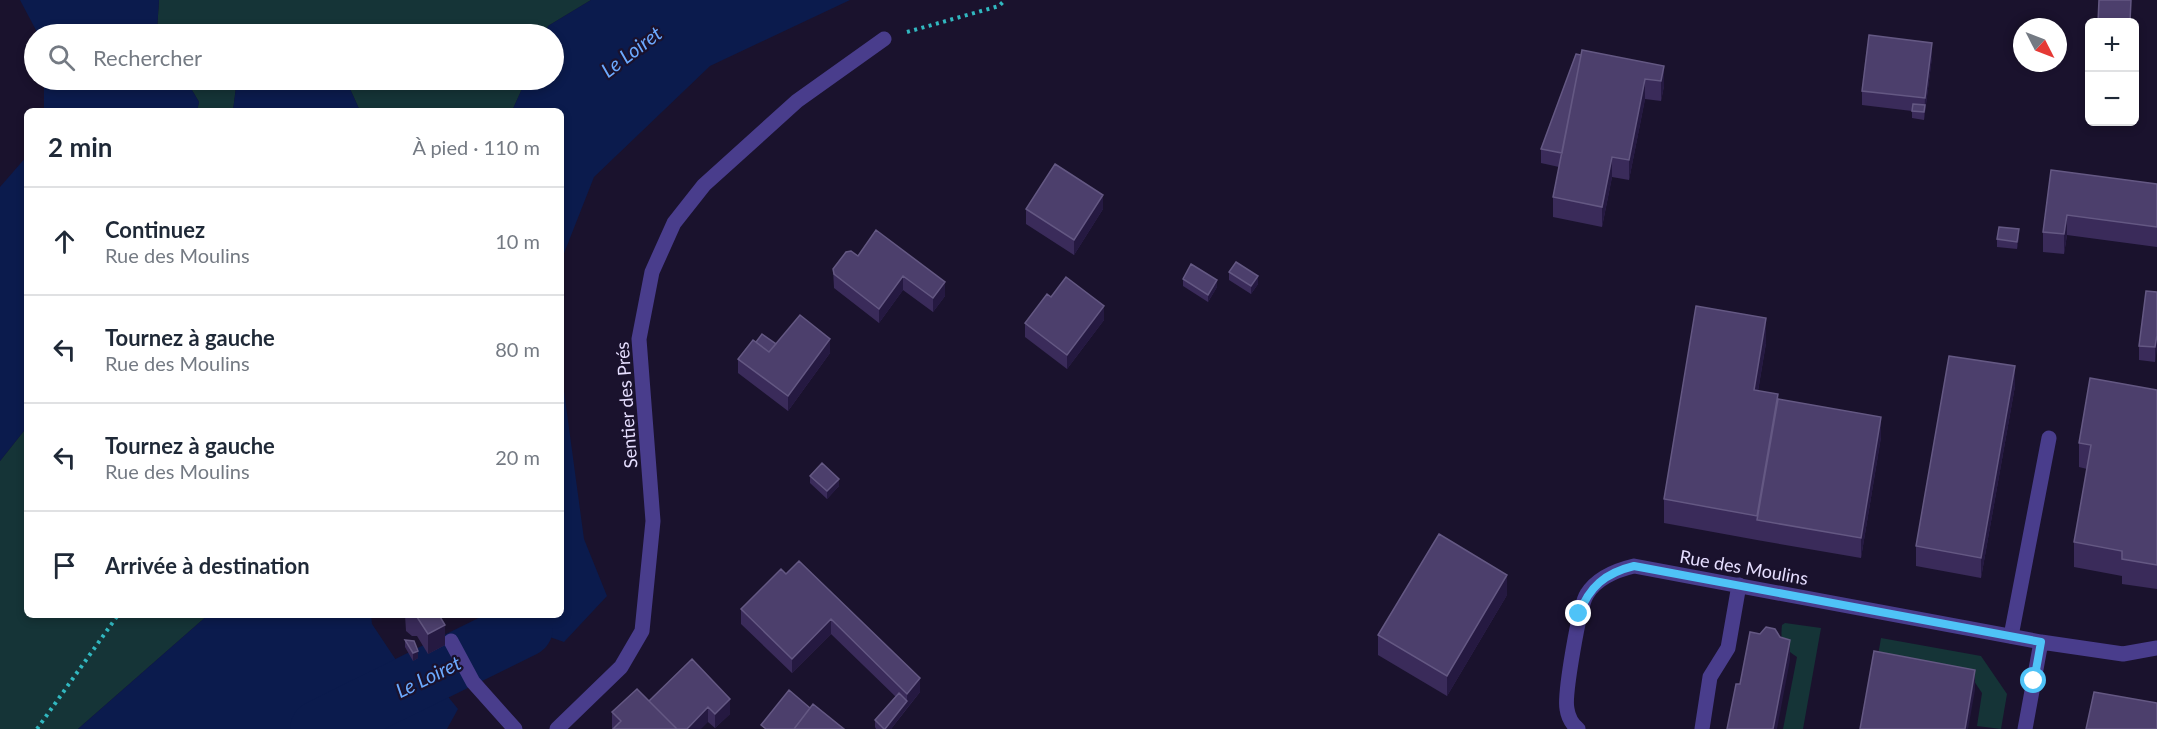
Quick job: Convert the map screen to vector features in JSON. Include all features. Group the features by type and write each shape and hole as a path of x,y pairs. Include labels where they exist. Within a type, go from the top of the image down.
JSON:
{"street":[{"name":"Sentier des Prés","path":"557,729 621,667 642,631 653,520 639,339 652,272 674,223 704,185 797,101 885,39"},
{"path":"2011,636 2049,438"},
{"name":"Rue des Moulins","path":"1578,729 1573,724 1566,707 1579,614 1587,594 1602,579 1618,570 1634,566 2041,642 2123,654 2157,648"},
{"path":"1702,729 1710,677 1728,648 1738,585"},
{"path":"451,641 473,682 515,729"},
{"path":"2025,729 2041,642"}],"path":[{"path":"885,39 999,6 1005,0"},
{"path":"37,729 116,618"}],"green space":[{"path":"159,0 591,0 551,24 157,24"},
{"path":"192,90 236,90 233,108 198,108 199,102"},
{"path":"351,90 521,90 513,108 359,108"},
{"path":"24,431 24,618 205,618 78,729 0,729 0,461"},
{"path":"1785,623 1821,628 1803,729 1783,729 1797,657 1788,651 1782,640 1782,625"},
{"path":"1881,638 1981,656 2007,694 2001,729 1977,726 1982,693 1974,681 1877,661"}],"water":[{"path":"20,0 159,0 157,24 33,24"},
{"path":"591,0 850,0 710,66 594,177 564,253 564,108 513,108 521,90 564,90 564,24 551,24"},
{"path":"44,90 192,90 199,102 198,108 44,108"},
{"path":"236,90 351,90 359,108 233,108"},
{"path":"24,159 24,431 0,461 0,187"},
{"path":"564,391 584,539 607,596 564,642 524,628 506,653 473,641 484,618 564,618"},
{"path":"205,618 371,618 372,624 398,663 431,657 441,688 458,709 447,729 78,729"}],"building":[{"path":"2099,0 2131,0 2130,18 2098,18"},
{"path":"1869,35 1932,43 1925,98 1862,91"},
{"path":"1582,50 1664,66 1661,81 1645,79 1629,160 1612,157 1602,207 1553,197"},
{"path":"1576,54 1581,55 1562,153 1541,149"},
{"path":"1913,104 1925,105 1924,112 1912,111"},
{"path":"1055,164 1103,195 1074,240 1026,209"},
{"path":"2051,170 2157,184 2157,227 2067,215 2064,234 2043,232"},
{"path":"1999,227 2019,229 2017,242 1997,239"},
{"path":"876,230 945,282 933,298 903,276 879,309 834,274 833,269 846,252 851,251 858,256"},
{"path":"1236,262 1258,276 1251,286 1229,272"},
{"path":"1191,264 1217,280 1208,295 1183,279"},
{"path":"1066,277 1104,306 1067,355 1025,323 1047,294 1051,297"},
{"path":"2146,291 2157,292 2155,347 2139,346"},
{"path":"1696,306 1766,318 1754,390 1778,394 1757,516 1664,499"},
{"path":"800,315 830,339 788,396 738,359 753,340 769,352"},
{"path":"762,334 776,344 769,352 756,342"},
{"path":"1949,356 2015,366 1981,558 1916,546"},
{"path":"2090,378 2157,390 2157,565 2122,559 2122,551 2074,542 2091,445 2079,443"},
{"path":"1778,399 1881,417 1861,538 1757,520"},
{"path":"822,463 839,479 827,491 810,476"},
{"path":"1439,534 1507,575 1447,676 1378,635"},
{"path":"799,561 920,678 907,694 831,619 792,659 741,609 781,569 786,574"},
{"path":"418,618 441,618 445,625 428,634"},
{"path":"1766,627 1775,629 1780,637 1790,640 1773,729 1727,729 1736,684 1740,684 1750,632 1760,634"},
{"path":"405,640 414,641 418,651 413,653"},
{"path":"1874,651 1975,670 1965,729 1860,729"},
{"path":"692,659 730,699 715,714 708,707 687,729 677,729 649,701"},
{"path":"637,689 677,729 613,729 621,721 612,712"},
{"path":"789,690 810,708 794,729 766,729 761,725"},
{"path":"2094,692 2157,703 2157,729 2086,729"},
{"path":"899,693 907,701 884,729 875,720"},
{"path":"813,704 844,729 794,729"}],"waterway":[{"name":"Le Loiret","path":"319,729 524,628 524,618"}],"route":[{"path":"1579,614 1587,594 1602,579 1618,570 1634,566 2041,642 2034,681"}]}
